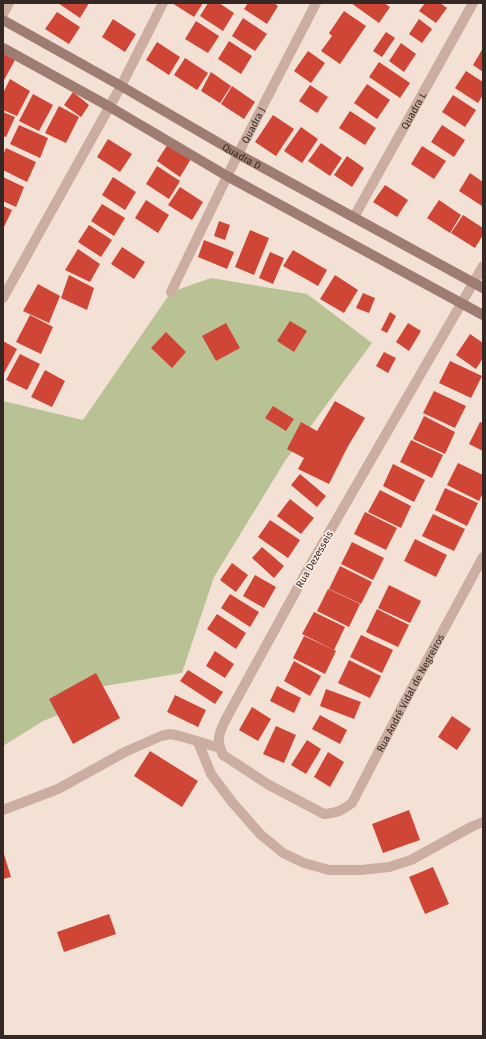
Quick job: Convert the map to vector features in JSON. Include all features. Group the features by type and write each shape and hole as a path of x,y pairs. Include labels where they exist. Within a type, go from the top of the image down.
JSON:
{"street":[{"path":"3,14 9,3"},
{"path":"3,298 110,107 163,3"},
{"name":"Quadra J","path":"172,292 227,176 316,3"},
{"name":"Quadra L","path":"354,217 473,3"},
{"name":"Quadra D","path":"3,20 238,154 483,288"},
{"path":"3,48 110,107 227,176 483,315"},
{"name":"Rua Dezesseis","path":"220,748 218,740 220,732 308,568 483,266"},
{"name":"Rua André Vidal de Negreiros","path":"220,748 223,755 269,785 324,814 334,814 344,809 352,803 405,700 483,557"},
{"path":"3,810 58,789 125,752 161,736 170,734 180,736 220,748"},
{"path":"198,742 211,774 232,802 260,834 283,853 304,863 329,870 361,870 389,867 411,860 483,822"}],"green space":[{"path":"211,278 307,294 372,343 285,461 214,577 182,673 99,687 74,709 43,721 3,746 3,401 83,420 171,292"}],"building":[{"path":"58,3 89,3 80,18"},
{"path":"172,3 203,3 194,17"},
{"path":"208,3 219,3 234,13 223,31 200,16"},
{"path":"248,3 274,3 278,6 267,24 244,9"},
{"path":"351,3 384,3 390,7 379,23"},
{"path":"425,3 440,3 447,8 436,23 419,11"},
{"path":"344,11 366,26 340,64 321,51 332,36 329,33"},
{"path":"57,12 80,27 69,44 45,29"},
{"path":"243,18 267,34 255,51 232,36"},
{"path":"113,19 136,34 125,52 102,37"},
{"path":"419,19 432,29 422,43 409,34"},
{"path":"196,21 219,36 208,53 185,39"},
{"path":"386,32 395,38 382,57 373,51"},
{"path":"229,41 252,56 241,74 218,59"},
{"path":"157,42 180,57 169,75 146,60"},
{"path":"401,43 416,54 404,72 389,61"},
{"path":"483,48 483,72 473,65"},
{"path":"3,51 16,58 3,82"},
{"path":"308,51 325,63 311,83 294,71"},
{"path":"185,58 208,73 197,90 174,75"},
{"path":"379,62 410,83 400,98 369,77"},
{"path":"466,71 483,82 483,95 478,103 455,88"},
{"path":"211,72 231,86 220,103 201,91"},
{"path":"10,79 30,91 17,116 3,110 3,93"},
{"path":"367,84 390,100 377,119 354,103"},
{"path":"310,85 328,97 317,113 299,101"},
{"path":"232,86 255,102 244,119 221,104"},
{"path":"73,92 89,105 81,117 64,105"},
{"path":"33,94 53,105 39,131 19,121"},
{"path":"453,95 476,110 465,127 442,112"},
{"path":"59,106 79,117 66,143 45,133"},
{"path":"350,111 376,128 365,145 339,128"},
{"path":"3,112 15,117 6,137 3,136"},
{"path":"273,115 294,129 276,156 255,142"},
{"path":"19,125 48,138 40,158 10,144"},
{"path":"442,125 465,140 454,157 431,142"},
{"path":"301,127 318,139 302,163 284,151"},
{"path":"108,139 132,154 120,172 97,157"},
{"path":"321,143 342,158 330,176 308,161"},
{"path":"168,144 191,159 180,177 157,161"},
{"path":"422,146 446,161 434,179 411,164"},
{"path":"6,148 36,162 27,182 3,170 3,155"},
{"path":"347,156 364,168 352,187 334,175"},
{"path":"157,166 180,181 169,199 146,184"},
{"path":"470,173 483,182 482,206 459,191"},
{"path":"3,177 24,187 16,207 3,201"},
{"path":"113,177 136,192 125,210 102,195"},
{"path":"385,185 408,200 397,217 373,202"},
{"path":"180,187 203,202 192,220 168,205"},
{"path":"146,200 169,215 158,233 135,218"},
{"path":"439,200 461,215 450,233 427,218"},
{"path":"102,204 125,218 114,236 91,221"},
{"path":"3,206 12,210 3,229"},
{"path":"463,215 483,228 483,235 475,248 451,233"},
{"path":"219,221 230,225 225,240 214,236"},
{"path":"89,225 112,240 101,257 78,242"},
{"path":"250,230 269,238 254,275 235,267"},
{"path":"204,240 234,252 227,269 198,257"},
{"path":"122,247 145,262 134,279 111,264"},
{"path":"78,249 100,264 90,282 65,270"},
{"path":"293,250 327,270 318,286 283,266"},
{"path":"270,252 284,258 273,284 259,278"},
{"path":"69,275 94,288 87,310 61,298"},
{"path":"335,275 358,290 344,313 320,299"},
{"path":"38,284 60,296 49,323 23,311"},
{"path":"363,293 375,298 369,313 356,308"},
{"path":"390,312 396,316 387,333 381,330"},
{"path":"30,315 53,327 41,354 16,342"},
{"path":"290,321 307,331 294,352 277,341"},
{"path":"226,323 240,348 216,361 202,336"},
{"path":"408,323 421,331 409,351 396,342"},
{"path":"166,332 186,352 172,368 151,348"},
{"path":"470,334 483,343 483,358 476,369 456,355"},
{"path":"3,341 17,349 3,375"},
{"path":"384,352 396,358 388,373 376,366"},
{"path":"20,354 40,364 27,390 6,380"},
{"path":"450,361 482,376 471,398 439,383"},
{"path":"45,370 65,381 52,407 31,397"},
{"path":"434,391 466,406 455,428 423,413"},
{"path":"335,401 365,418 347,448 329,484 298,469 304,458 287,449 301,422 317,431"},
{"path":"273,406 294,419 286,431 265,418"},
{"path":"424,416 455,432 445,454 413,439"},
{"path":"480,422 483,423 483,451 469,444"},
{"path":"411,440 443,455 432,478 400,462"},
{"path":"458,463 483,475 483,493 479,501 447,485"},
{"path":"393,464 425,480 414,502 383,486"},
{"path":"300,474 326,496 317,507 291,485"},
{"path":"445,488 478,503 467,526 435,510"},
{"path":"380,490 411,506 401,528 368,512"},
{"path":"290,499 314,518 301,534 277,516"},
{"path":"365,512 397,528 386,550 354,534"},
{"path":"433,514 465,529 454,551 422,536"},
{"path":"270,520 300,540 288,558 258,537"},
{"path":"415,539 447,555 436,577 404,561"},
{"path":"352,542 384,558 373,580 341,564"},
{"path":"262,547 284,566 274,578 252,558"},
{"path":"232,563 248,575 236,592 220,580"},
{"path":"340,566 372,582 361,604 329,589"},
{"path":"255,575 276,587 264,608 243,596"},
{"path":"389,585 421,601 410,623 378,608"},
{"path":"328,589 360,604 349,627 317,611"},
{"path":"230,594 259,612 250,627 221,608"},
{"path":"377,609 409,625 398,647 366,632"},
{"path":"314,612 345,627 334,650 302,634"},
{"path":"217,614 246,633 236,649 207,629"},
{"path":"361,635 393,650 382,673 350,657"},
{"path":"304,636 336,651 325,674 293,658"},
{"path":"215,651 234,664 225,678 206,666"},
{"path":"349,660 381,676 370,698 338,683"},
{"path":"294,661 321,676 310,696 284,681"},
{"path":"188,670 223,692 215,704 180,681"},
{"path":"96,673 120,718 73,744 49,699"},
{"path":"277,686 301,698 294,713 270,701"},
{"path":"326,689 361,702 354,719 320,706"},
{"path":"175,695 206,710 198,727 167,712"},
{"path":"252,707 271,719 258,741 239,730"},
{"path":"320,715 347,730 340,744 312,729"},
{"path":"452,716 471,729 457,750 438,737"},
{"path":"276,726 296,735 284,763 263,754"},
{"path":"307,740 321,749 306,774 291,765"},
{"path":"150,751 198,781 182,807 134,776"},
{"path":"328,752 344,762 330,787 314,777"},
{"path":"409,810 420,840 383,853 372,824"},
{"path":"3,851 11,877 3,879"},
{"path":"433,867 449,904 425,914 409,877"},
{"path":"109,914 116,934 64,952 57,932"}]}
